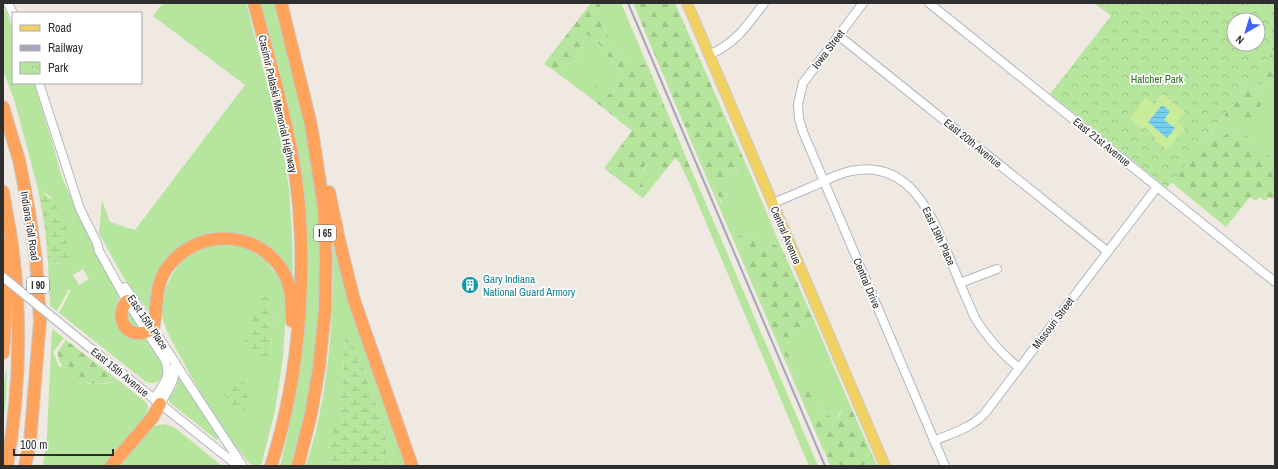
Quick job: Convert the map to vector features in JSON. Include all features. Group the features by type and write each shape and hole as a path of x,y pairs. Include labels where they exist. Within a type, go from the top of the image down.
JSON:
{"highway":[{"name":"Casimir Pulaski Memorial Highway","path":"254,3 292,156 298,201 301,243 301,296 293,368 276,450 271,466"},
{"name":"I 65","path":"281,3 311,125 324,208 326,256 326,310 319,368 311,414 298,466"},
{"name":"Indiana Toll Road","path":"3,108 18,160 29,211 36,260 40,321 30,442 25,466"},
{"path":"311,125 327,179 339,240 354,300 412,466"},
{"name":"Indiana Toll Road","path":"3,192 13,252 18,311 16,397 13,430 7,466"},
{"path":"127,301 121,310 120,315 124,325 132,332 137,333 150,330 156,316 159,285 166,269 176,257 188,248 200,242 215,238 231,238 250,243 265,251 276,262 284,273 290,286 292,304 293,368"},
{"path":"3,245 5,264 3,353"},
{"path":"112,466 152,418 157,402"},
{"path":"30,442 32,466"}],"main road":[{"name":"Central Avenue","path":"687,3 885,466"}],"street":[{"path":"710,55 720,50 736,38 764,3"},
{"name":"Iowa Street","path":"798,98 806,79 863,3"},
{"name":"East 21st Avenue","path":"929,3 1275,282"},
{"name":"East 20th Avenue","path":"838,35 1107,251"},
{"name":"East 15th Place","path":"39,84 80,209 97,243 99,251 127,301"},
{"name":"Central Drive","path":"798,98 798,115 800,126 945,466"},
{"name":"East 19th Place","path":"773,203 844,173 868,170 886,173 903,182 918,196 931,216 975,318 983,331 994,345 1019,368"},
{"name":"Missouri Street","path":"934,441 964,428 979,419 1157,187"},
{"name":"East 15th Place","path":"97,243 104,249 122,284 150,330 165,360 168,368 168,374 157,402"},
{"path":"960,283 997,269"},
{"name":"East 15th Avenue","path":"3,277 238,466"},
{"name":"East 15th Place","path":"150,330 174,362 175,373 173,382 157,402"},
{"path":"174,362 243,466"}],"green space":[{"path":"163,3 246,3 281,138 289,189 293,282 233,234 214,232 197,237 180,246 168,258 157,274 151,294 151,314 123,277 99,233 102,200 110,222 135,230 245,85 153,16"},
{"path":"260,3 275,3 310,137 320,218 323,262 320,322 309,399 293,466 280,466 288,433 302,351 306,282 305,210 287,100"},
{"path":"591,3 601,3 600,16 609,37 617,51 626,62 633,65 647,64 694,176 691,187 680,163 675,158 660,177 657,170 646,165 641,174 643,186 637,194 604,168 632,131 592,99 592,84 596,83 600,91 610,94 618,87 622,75 596,40 586,34 579,60 553,70 544,64"},
{"path":"601,3 621,3 647,64 633,65 626,62 617,51 600,16"},
{"path":"633,3 675,3 750,173 744,174 738,169 734,170 726,185 727,201 725,209 711,182 692,133 685,127"},
{"name":"Hatcher Park","path":"1094,3 1275,3 1275,50 1167,188 1050,94 1111,16"},
{"path":"3,5 12,26 12,84 34,84 61,175 96,253 119,296 117,320 141,333 153,346 161,359 164,372 159,381 155,383 146,382 59,313 71,290 69,289 57,311 50,306 48,262 60,264 51,197 38,189 14,99 3,70","holes":["83,269 89,279 79,285 73,275"]},
{"path":"586,34 596,40 622,75 618,87 610,94 600,91 592,92 592,99 553,70 579,60"},
{"path":"1275,35 1275,92 1274,89 1259,84 1253,74"},
{"path":"1254,75 1259,84 1274,89 1275,92 1275,161 1256,146 1241,130 1232,129 1219,140 1211,132 1224,115 1229,120 1252,117 1265,98 1262,93 1247,86"},
{"path":"1247,86 1262,93 1265,98 1255,115 1249,120 1238,122 1230,120 1224,115"},
{"path":"1162,94 1185,112 1177,122 1185,129 1167,150 1154,139 1156,137 1144,127 1142,129 1129,119 1146,97 1155,104"},
{"path":"685,127 692,133 711,182 721,203 727,201 726,185 734,170 738,169 744,174 750,173 781,247 760,239 744,237 738,234 738,245 742,248 771,324 797,383 799,380 789,341 795,328 807,325 813,318 850,405 842,411 837,420 831,418 826,412 816,407 820,397 802,391 804,400 813,411 815,426 824,452"},
{"path":"1232,129 1241,130 1256,146 1275,161 1275,196 1272,199 1269,197 1265,201 1259,197 1256,201 1250,197 1226,227 1171,182 1211,132 1219,140"},
{"path":"647,165 657,170 660,177 643,198 637,194 643,186 641,174"},
{"path":"694,176 818,466 809,466 691,187"},
{"path":"38,189 54,202 68,231 66,237 72,260 67,264 48,262 45,228"},
{"path":"738,234 744,237 760,239 781,247 813,318 807,325 795,328 789,341 799,380 797,383 771,324 742,248 738,245 735,236"},
{"path":"333,237 350,304 363,346 408,466 395,466 387,456 384,427 363,367 345,330 343,380 338,415 323,466 306,466 318,422 329,353 333,283"},
{"path":"220,244 234,244 249,249 262,256 278,276 285,292 286,309 283,358 275,411 261,466 252,466 250,464 231,441 214,416 172,340 162,316 161,308 165,291 173,273 179,265 194,251","holes":["275,297 271,352 245,340 248,333"]},
{"path":"272,293 275,297 271,352 267,358 259,360 254,357 245,340 258,304 265,294"},
{"path":"127,307 141,329 137,329 127,322"},
{"path":"52,329 64,338 53,352 59,367 62,366 60,362 65,361 73,371 88,384 104,384 119,381 147,403 147,414 105,466 43,466 47,435"},
{"path":"345,329 363,367 384,427 387,456 395,466 323,466 338,414 343,380"},
{"path":"66,340 119,381 93,384 83,380 65,362 60,362 57,353"},
{"path":"6,370 6,400 3,424 3,390"},
{"path":"181,377 219,437 217,440 169,402 169,398 176,387 178,379"},
{"path":"242,380 248,388 252,399 249,407 243,411 234,408 224,394 229,387"},
{"path":"810,388 817,389 820,397 816,407 826,412 831,418 837,420 843,409 850,405 877,466 830,466 814,424 812,411 802,397 802,391"},
{"path":"165,424 174,427 222,466 119,466 150,428"}],"water":[{"path":"1162,105 1170,111 1164,120 1175,128 1167,138 1148,122"}],"railway":[{"path":"628,3 825,466"}],"place":[{"name":"Gary Indiana National Guard Armory","path":"470,285"}]}
